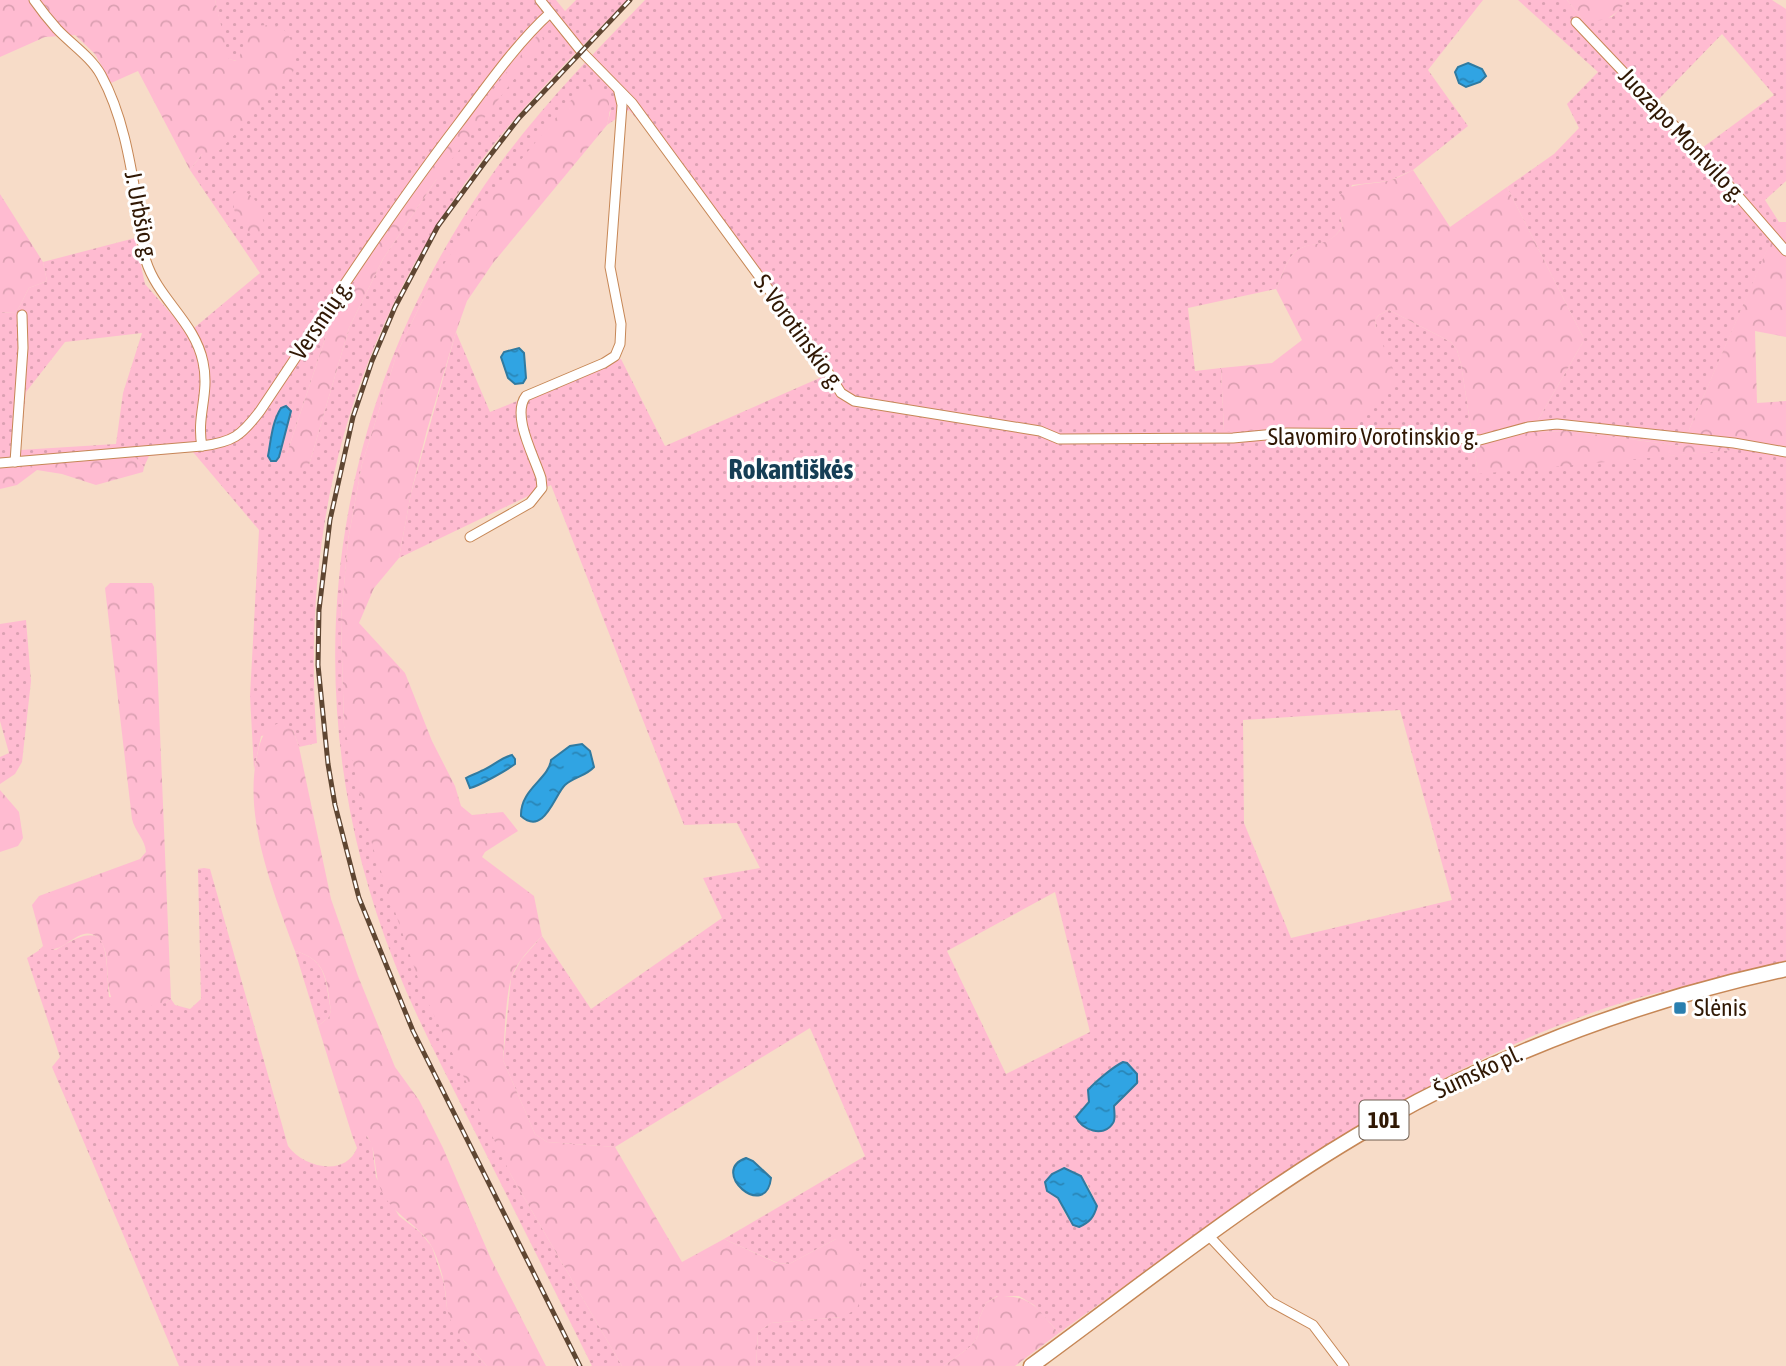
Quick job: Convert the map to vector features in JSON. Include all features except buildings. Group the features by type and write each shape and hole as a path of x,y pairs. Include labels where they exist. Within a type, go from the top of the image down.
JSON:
{"main road":[{"name":"Šumsko pl.","path":"1031,1366 1299,1172 1430,1095 1568,1032 1645,1005 1786,970"}],"street":[{"name":"J. Urbšio g.","path":"34,0 55,27 96,67 121,125 130,158 146,261 155,282 194,334 200,347 207,382 199,431 202,446"},
{"name":"S. Vorotinskio g.","path":"540,0 581,51 632,103 841,393 853,401 1040,431 1059,439 1208,438"},
{"name":"Versmių g.","path":"0,463 202,446 234,439 246,429 423,170 481,94 550,13"},
{"name":"Juozapo Montvilo g.","path":"1576,22 1705,158 1786,251"},
{"path":"470,537 530,503 542,488 520,419 521,402 526,396 604,363 615,356 620,344 621,324 611,267 622,105 619,90"},
{"path":"15,462 23,348 22,315"},
{"name":"Slavomiro Vorotinskio g.","path":"1208,438 1233,439 1287,433 1392,434 1480,440 1528,427 1557,424 1734,443 1786,452"},
{"path":"1209,1236 1270,1302 1313,1325 1344,1366"}],"green space":[{"path":"0,0 215,0 229,59 236,61 239,57 252,26 268,25 280,28 289,35 294,68 292,74 220,150 202,154 190,170 138,71 111,83 95,54 75,35 45,37 0,57"},
{"path":"215,0 556,0 565,11 576,0 627,0 551,78 481,161 436,228 398,296 367,365 344,436 327,509 317,585 314,663 317,743 299,747 293,730 261,736 254,770 250,696 259,530 193,452 149,456 144,467 136,458 0,465 0,312 16,313 29,288 47,281 43,262 135,238 145,284 188,333 260,273 190,170 202,154 220,150 245,34 240,57 237,61 228,59","holes":["450,142 436,180 383,259 349,328 309,465 287,453 330,324 380,241","142,333 123,393 116,444 20,450 26,392 65,342"]},
{"path":"645,0 1483,0 1428,70 1468,126 1413,170 1389,181 1352,185 1340,218 1343,226 1330,240 1306,246 1294,253 1276,289 1188,308 1195,371 1221,368 1224,432 1376,329 1375,320 1389,310 1451,342 1457,350 1478,473 1786,445 1786,964 1685,986 1586,1015 1514,1044 1445,1078 1312,1156 1059,1333 1034,1305 1019,1296 997,1296 986,1303 979,1319 978,1336 971,1346 944,1366 756,1366 758,1332 771,1323 842,1317 836,1239 789,1264 778,1263 724,1239 865,1156 810,1028 615,1147 547,1142 535,1134 503,1060 511,978 521,960 542,936 591,1009 722,918 703,878 760,868 737,823 684,825 551,485 399,558 411,493 456,332 490,412 621,359 665,446 831,373 722,218 629,110 607,125 611,110 429,287 397,353 362,464 348,540 341,620 344,726 511,1175 622,1366 592,1366 432,1047 395,964 362,864 342,763 335,662 341,562 359,463 389,366 432,273 504,158 582,66","holes":["1400,710 1452,900 1291,938 1244,823 1243,720","1055,892 1090,1032 1006,1074 947,951","1114,1066 1137,1083 1114,1106 1114,1122 1111,1125 1088,1130 1083,1125 1087,1103 1095,1081 1108,1074","1087,1183 1097,1206 1091,1219 1080,1227 1069,1219 1058,1198"]},
{"path":"1518,0 1567,0 1583,20 1612,17 1628,0 1772,0 1786,9 1786,181 1765,200 1779,222 1786,222 1786,225 1778,225 1682,446 1568,431 1531,432 1583,342 1583,337 1507,187 1554,154 1579,128 1567,104 1598,72","holes":["1722,34 1774,95 1702,148 1658,100"]},
{"path":"1567,0 1628,0 1609,18 1591,21 1583,20"},
{"path":"540,32 543,39 539,47 436,180 383,259 349,328 309,465 300,470 290,467 287,453 330,324 380,241 450,142"},
{"path":"590,84 598,84 607,98 610,108 607,125 493,263 467,301 427,430 411,493 399,558 374,588 359,623 405,673 432,741 455,786 461,806 472,815 503,812 518,831 485,852 482,857 534,896 542,936 521,959 512,976 503,1060 535,1134 547,1142 615,1147 682,1262 724,1239 777,1263 789,1264 836,1239 846,1242 857,1256 861,1293 857,1309 842,1317 771,1323 758,1332 756,1366 622,1366 511,1175 422,990 373,848 344,726 341,620 348,540 362,464 397,353 429,287 480,209 569,102"},
{"path":"1413,170 1450,227 1507,187 1583,337 1583,342 1531,432 1568,431 1682,446 1778,224 1786,225 1786,337 1755,331 1757,403 1786,401 1786,445 1478,474 1457,350 1451,342 1389,310 1375,320 1376,329 1394,371 1392,383 1353,425 1224,432 1221,368 1272,363 1302,340 1276,289 1291,257 1306,246 1324,242 1337,234 1343,226 1339,200 1348,188 1388,181"},
{"path":"238,190 255,199 265,230 258,237 238,220 233,194"},
{"path":"0,194 43,262 47,281 29,288 16,313 0,312"},
{"path":"136,458 144,467 143,472 96,485 62,474 37,470 17,485 0,489 0,465"},
{"path":"110,583 152,583 154,587 171,999 166,1003 121,1012 110,994 103,944 97,937 83,934 57,948 43,946 32,905 39,896 140,859 146,852 132,819 105,588"},
{"path":"26,620 31,681 22,762 15,774 0,784 0,757 9,753 0,721 0,624"},
{"path":"284,722 293,730 299,747 331,899 358,976 395,1067 419,1100 491,1259 546,1366 487,1366 464,1341 450,1320 443,1279 432,1247 387,1201 377,1178 373,1149 367,1136 352,1135 318,1026 329,1017 331,1010 324,973 314,960 295,951 270,880 257,830 254,780 258,750 268,730"},
{"path":"0,790 19,812 23,838 18,846 0,852"},
{"path":"198,869 210,869 288,1146 313,1164 334,1166 351,1157 357,1148 352,1135 366,1135 372,1144 376,1177 399,1216 420,1232 432,1247 444,1283 447,1308 464,1341 487,1366 179,1366 52,1067 60,1057 27,958 43,946 56,950 87,935 96,937 102,943 105,953 109,997 166,1003 171,999 175,1005 190,1009 201,999"},
{"path":"295,951 314,960 326,981 331,1010 329,1017 318,1026"},
{"path":"998,1296 1027,1301 1039,1310 1059,1333 1015,1366 944,1366 971,1346 978,1336 979,1319 986,1303"}],"water":[{"path":"1468,63 1482,69 1486,76 1480,82 1466,87 1459,83 1455,72 1458,67"},
{"path":"519,348 524,353 526,378 523,383 515,384 508,378 501,357 504,352"},
{"path":"286,406 291,411 279,457 276,461 271,461 268,456 274,425 281,408"},
{"path":"582,744 590,751 594,767 565,785 542,818 529,821 521,816 525,799 549,767 551,760 570,746"},
{"path":"512,755 515,764 470,788 466,778"},
{"path":"1123,1062 1137,1074 1137,1083 1114,1106 1114,1119 1109,1128 1099,1131 1088,1129 1076,1117 1089,1102 1088,1090"},
{"path":"746,1158 771,1178 767,1190 760,1195 751,1194 736,1182 733,1173 736,1164"},
{"path":"1064,1168 1081,1176 1097,1206 1091,1219 1079,1227 1073,1225 1058,1198 1047,1191 1045,1182 1052,1174"}],"railway":[{"path":"580,1366 413,1031 359,898 335,805 328,764 318,665 319,610 330,520 353,417 372,361 395,307 438,226 485,162 519,118 630,0"}],"place":[{"name":"Slėnis","path":"1680,1008"}],"district":[{"name":"Rokantiškės","path":"791,469"}]}
